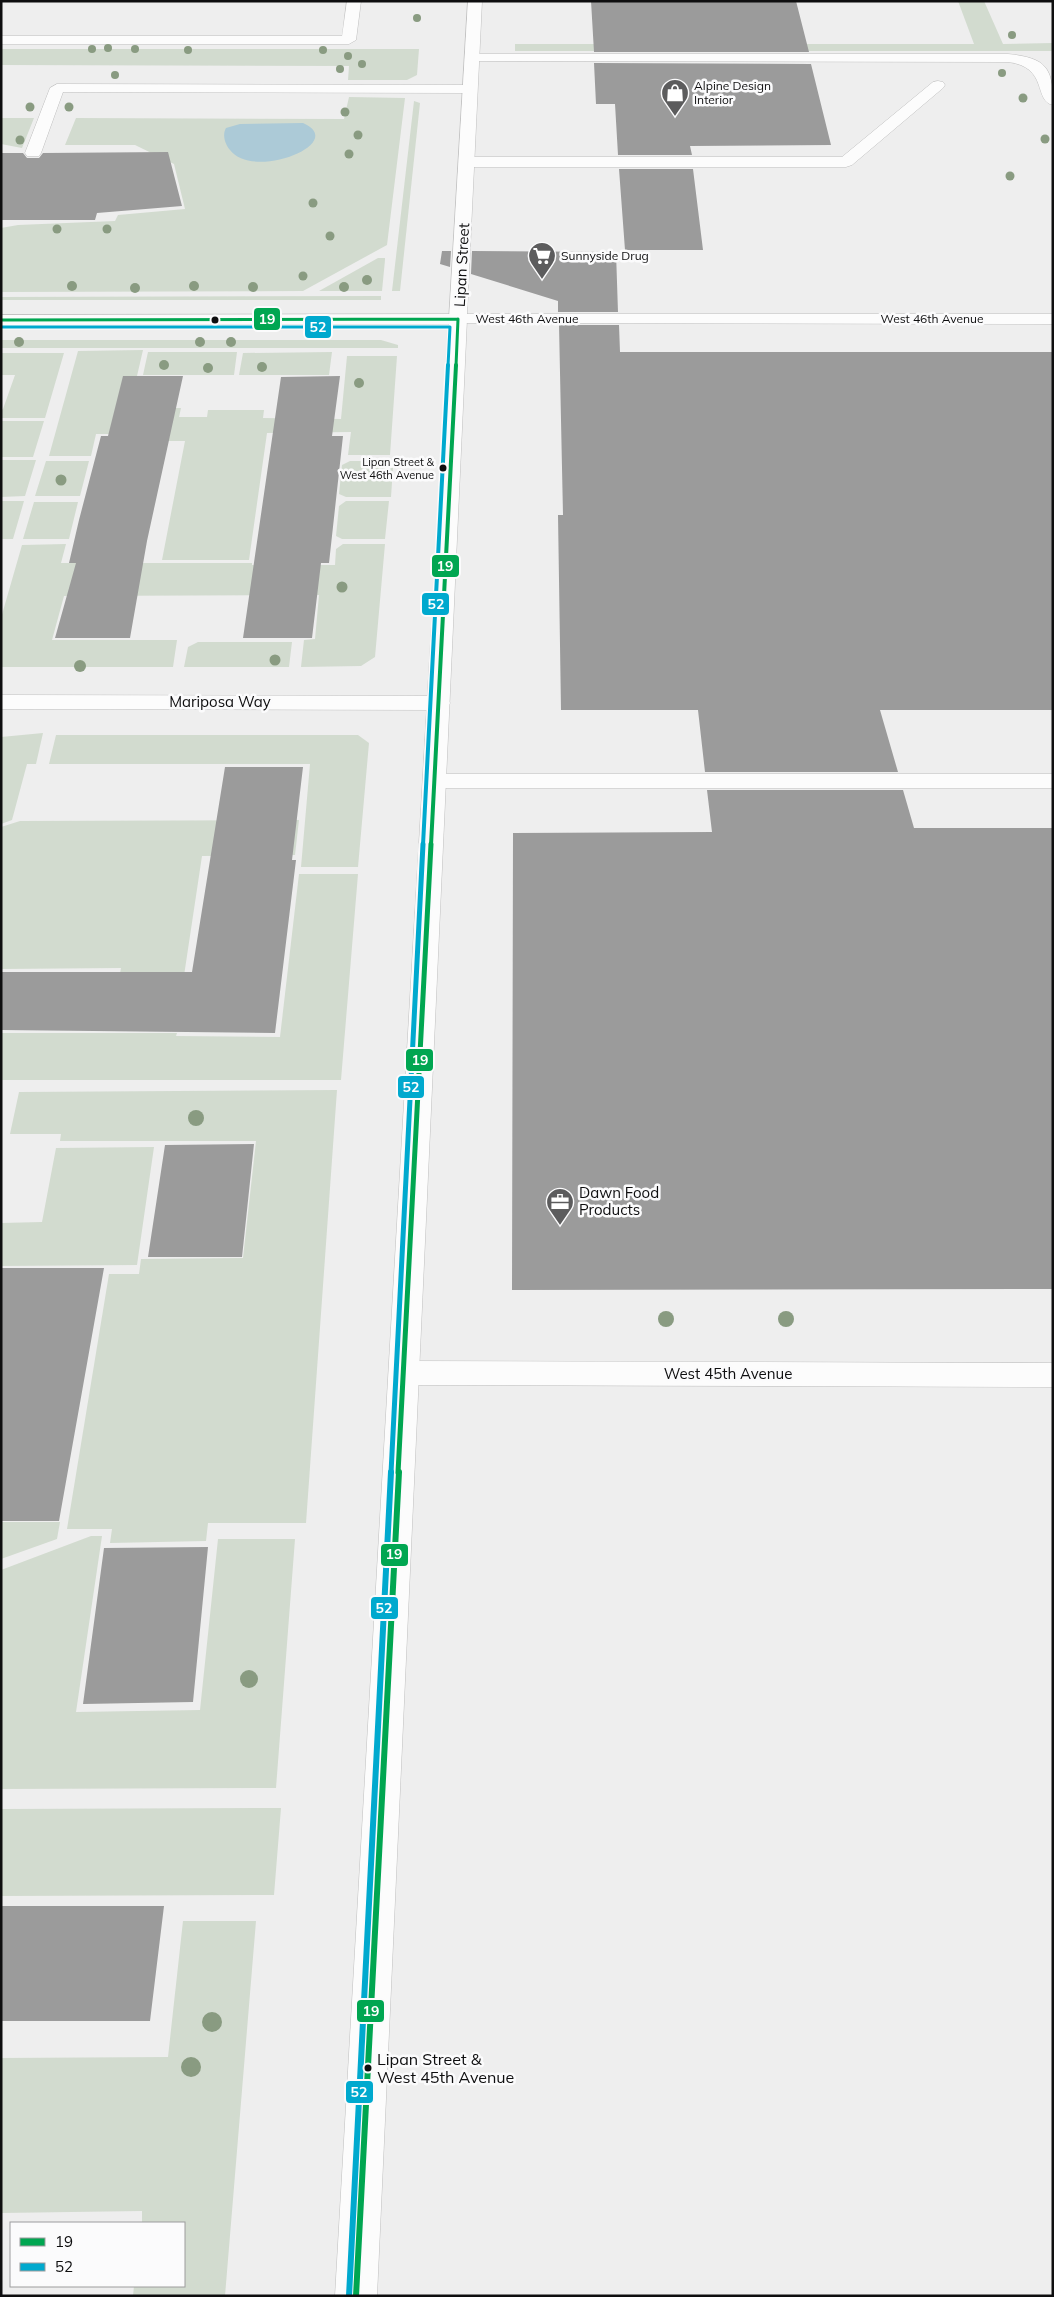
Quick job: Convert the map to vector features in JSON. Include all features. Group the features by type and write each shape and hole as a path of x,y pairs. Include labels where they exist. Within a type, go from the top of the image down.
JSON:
{"street":[{"path":"1,40 349,40 354,1"},
{"name":"Lipan Street","path":"356,2296 475,1"},
{"path":"472,58 1017,58 1037,66 1053,101"},
{"path":"467,162 846,162 938,85"},
{"path":"33,153 57,88 470,89"},
{"name":"West 46th Avenue","path":"1,320 1053,319"},
{"name":"Mariposa Way","path":"1,702 439,702"},
{"path":"435,780 1053,781"},
{"name":"West 45th Avenue","path":"404,1373 1053,1375"}],"shaded area":[{"path":"958,1 984,1 1003,44 1053,43 1053,51 515,51 515,44 974,44"},
{"path":"1,49 419,49 417,75 407,80 348,80 349,66 1,65"},
{"path":"349,97 405,98 387,245 303,291 1,292 1,228 18,225 115,221 118,215 185,209 174,164 135,145 65,145 76,118 344,119"},
{"path":"414,101 420,103 400,291 392,291"},
{"path":"1,118 34,118 22,148 1,144"},
{"path":"378,258 385,258 382,291 319,291"},
{"path":"381,296 381,300 1,300 1,297"},
{"path":"1,340 381,340 398,345 398,348 1,348"},
{"path":"143,350 137,376 124,376 148,408 181,408 179,417 207,417 208,410 264,410 263,418 341,419 347,356 397,356 390,455 348,455 351,432 267,433 249,560 162,560 185,441 168,441 170,434 96,434 91,456 49,456 78,351"},
{"path":"148,352 237,352 234,375 143,375"},
{"path":"332,352 329,375 239,375 243,353"},
{"path":"1,353 64,353 45,418 1,418 1,410 15,375 1,375"},
{"path":"1,421 44,421 33,457 1,457"},
{"path":"1,460 36,460 25,496 1,497"},
{"path":"46,461 89,461 80,496 35,496"},
{"path":"350,461 386,461 386,468 393,468 391,497 346,497 339,494 342,465"},
{"path":"1,501 24,501 13,539 1,539"},
{"path":"346,501 389,501 385,539 342,539 336,536 339,506"},
{"path":"34,502 78,502 69,539 23,539"},
{"path":"66,544 61,563 335,565 336,549 343,544 385,544 375,657 361,666 301,667 304,640 315,639 319,595 64,596 52,640 177,640 173,667 1,667 1,618 22,545"},
{"path":"198,642 292,642 289,667 184,667 188,647"},
{"path":"43,733 36,764 27,764 12,820 1,824 1,737"},
{"path":"56,735 358,735 369,743 358,867 301,867 310,764 49,764"},
{"path":"299,820 295,855 202,856 176,1029 110,1029 121,968 1,969 1,827 20,821"},
{"path":"299,874 358,874 341,1080 1,1080 1,1033 177,1033 176,1036 280,1037"},
{"path":"337,1090 306,1523 208,1523 206,1541 110,1543 112,1529 67,1529 109,1274 139,1274 141,1259 243,1258 256,1141 60,1141 61,1134 10,1134 19,1092"},
{"path":"154,1147 137,1265 1,1266 1,1223 42,1222 56,1148"},
{"path":"1,1522 60,1522 57,1539 1,1559"},
{"path":"91,1536 102,1536 76,1712 200,1710 218,1539 295,1539 276,1788 1,1789 1,1570"},
{"path":"281,1808 274,1895 1,1896 1,1809"},
{"path":"183,1921 256,1921 225,2296 133,2296 134,2287 185,2287 185,2222 142,2222 142,2211 1,2213 1,2058 168,2057"}],"water":[{"path":"303,123 314,131 314,140 306,149 292,156 275,160 258,162 242,159 230,150 224,134 226,128 240,124"}],"building":[{"path":"591,1 796,1 809,52 594,52"},
{"path":"594,63 811,64 831,145 690,146 692,155 618,155 615,104 596,104"},
{"path":"168,152 182,206 97,213 95,220 1,220 1,153 23,153 27,158 39,158 43,153"},
{"path":"619,169 693,169 703,250 625,250"},
{"path":"442,251 451,251 450,267 440,264"},
{"path":"472,251 616,252 618,312 558,312 558,301 471,274"},
{"path":"559,325 619,325 620,352 1053,352 1053,710 880,710 898,772 705,772 698,710 561,710 558,515 563,515"},
{"path":"123,376 183,376 147,541 130,638 55,638 76,563 69,563 79,520 101,436 108,436"},
{"path":"340,376 332,436 343,436 329,563 321,563 312,638 243,638 281,377"},
{"path":"225,767 303,767 292,860 296,860 275,1033 1,1030 1,972 192,972"},
{"path":"707,790 903,790 914,828 1053,828 1053,1289 512,1290 513,833 712,832"},
{"path":"254,1144 242,1257 148,1257 165,1145"},
{"path":"1,1268 104,1268 59,1521 1,1521"},
{"path":"208,1547 193,1702 83,1704 104,1548"},
{"path":"1,1906 164,1906 150,2021 1,2021"}],"transit line":[{"name":"19","path":"1,320 458,319"},
{"name":"19","path":"356,2296 458,319"},
{"name":"52","path":"1,327 450,327 349,2296"}],"place":[{"name":"Alpine Design Interior","path":"675,117"},
{"name":"Sunnyside Drug","path":"542,280"},
{"name":"Lipan Street & West 46th Avenue","path":"443,468"},
{"name":"Dawn Food Products","path":"560,1226"},
{"name":"Lipan Street & West 45th Avenue","path":"368,2068"}]}
